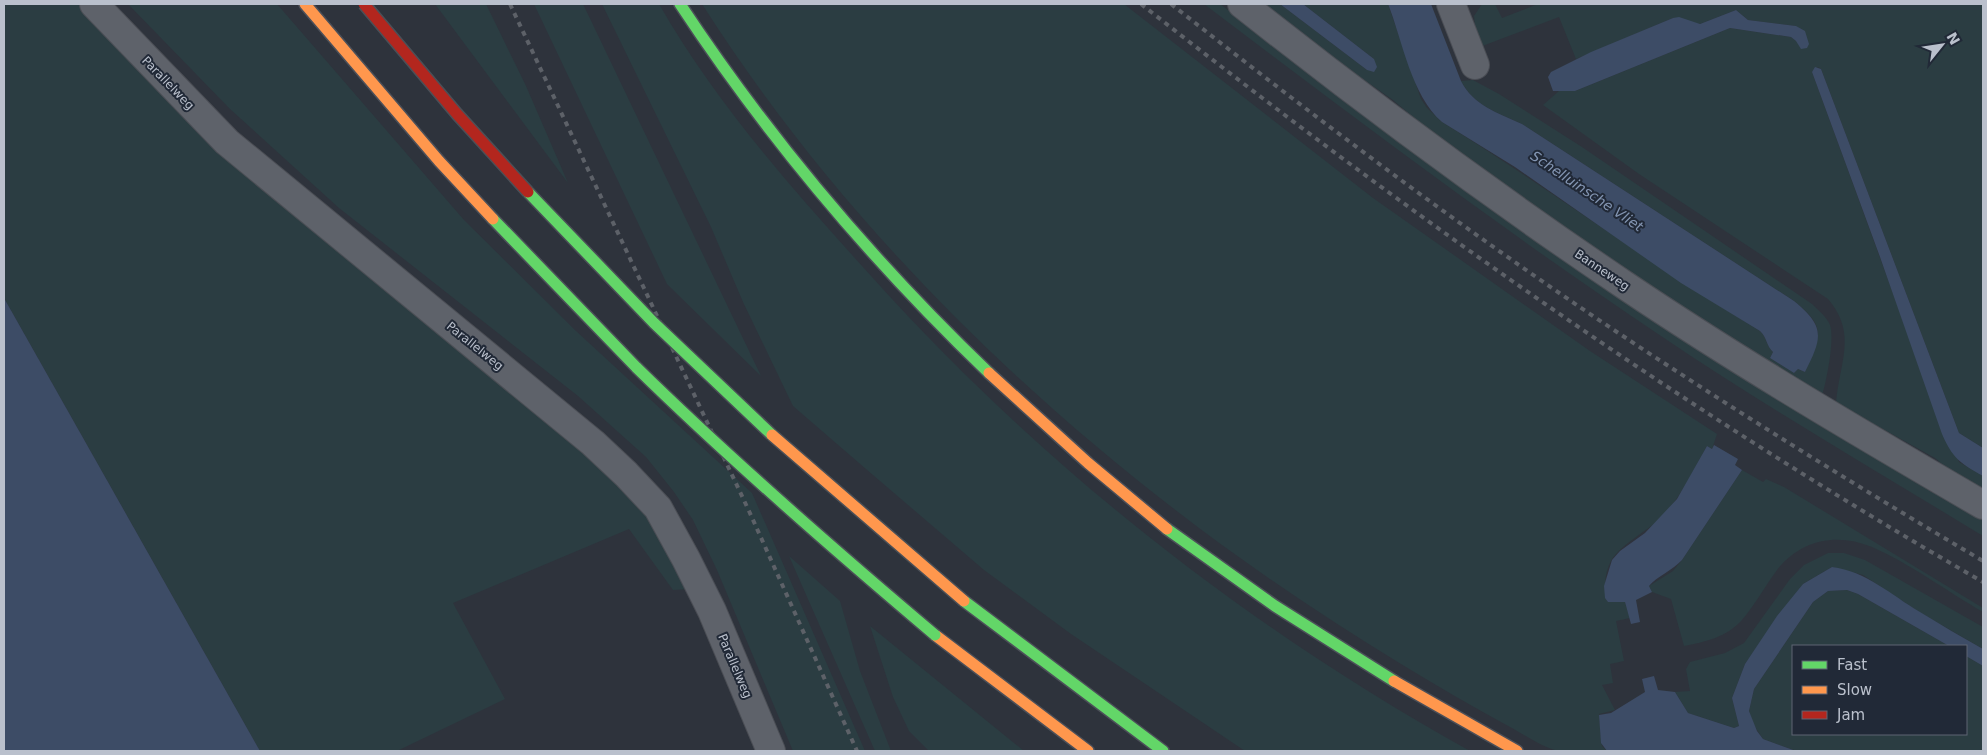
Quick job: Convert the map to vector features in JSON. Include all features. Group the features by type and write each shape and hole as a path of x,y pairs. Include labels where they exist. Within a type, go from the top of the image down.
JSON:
{"main road":[{"path":"305,4 439,161 505,233 713,443 794,516 935,635 1088,751"},
{"path":"364,4 498,158 616,285 758,422 964,601 1163,751"},
{"path":"680,4 705,44 750,106 819,194 889,273 964,351 1051,430 1123,494 1197,552 1339,648 1439,708 1517,751"}],"street":[{"name":"Parallelweg","path":"94,4 227,142 593,443 658,508 712,611 771,751"},
{"name":"Banneweg","path":"1242,4 1333,77 1480,185 1628,287 1824,412 1983,504"},
{"path":"1451,4 1475,66"}],"shaded area":[{"path":"4,4 78,4 143,71 581,441 638,499 689,589 673,590 629,529 453,603 505,699 397,751 260,751 4,298"},
{"path":"128,4 277,4 464,220 576,331 752,493 865,751 793,751 717,570 693,520 674,492 646,457 578,396 339,208 230,109"},
{"path":"435,4 486,4 526,86 568,183"},
{"path":"534,4 583,4 761,376 667,284"},
{"path":"602,4 659,4 731,112 814,212 938,347 1006,414 1078,478 1152,539 1228,597 1387,703 1470,751 1245,751 1071,634 984,570 866,469 793,406 743,302 711,227"},
{"path":"702,4 1124,4 1373,198 1590,351 1717,434 1712,449 1707,446 1686,484 1668,510 1661,518 1615,555 1607,571 1605,581 1608,602 1625,602 1630,618 1616,621 1624,661 1610,664 1613,683 1602,685 1615,710 1599,714 1602,746 1607,751 1559,751 1534,741 1482,712 1401,664 1300,599 1201,529 1105,454 1014,373 927,288 845,198 770,103"},
{"path":"1204,4 1220,4 1381,126 1983,517 1983,536 1740,388 1602,296 1430,173"},
{"path":"1255,4 1280,4 1367,70 1374,59 1303,4 1388,4 1421,99 1427,108 1442,122 1760,331 1773,352 1770,358 1794,373 1798,369 1805,372 1817,341 1818,333 1817,326 1812,319 1794,301 1522,124 1495,112 1479,102 1461,81 1473,80 1499,94 1582,147 1812,304 1827,319 1831,332 1829,362 1821,399 1589,246 1459,156 1393,100"},
{"path":"1482,4 1495,4 1502,18 1538,4 1983,4 1983,448 1959,433 1821,69 1818,67 1812,72 1909,337 1959,462 1983,476 1983,492 1960,479 1935,458 1836,403 1845,337 1837,312 1828,299 1639,174 1543,105 1559,91 1575,91 1730,28 1791,37 1796,41 1796,26 1748,20 1736,10 1700,24 1673,18 1576,59 1559,17 1477,48 1474,16"},
{"path":"1742,470 1763,482 1766,479 1784,487 1983,608 1983,612 1914,569 1872,547 1859,542 1833,540 1808,546 1786,560 1747,614 1730,631 1708,640 1684,646 1671,599 1652,592 1649,586 1673,571 1682,560"},
{"path":"1828,553 1844,553 1865,560 1983,627 1983,649 1919,612 1863,575 1832,567 1803,584 1745,664 1732,698 1739,726 1734,728 1688,713 1675,692 1690,691 1686,669 1690,662 1725,653 1744,643 1790,579 1804,565"},
{"path":"789,556 840,601 860,671 891,751 875,751"},
{"path":"1847,590 1858,594 1947,645 1792,645 1792,735 1967,735 1967,657 1983,666 1983,751 1796,751 1763,739 1753,724 1749,711 1754,689 1813,602 1828,591"},
{"path":"870,626 1024,751 929,751 909,731 893,697"}],"water":[{"path":"1280,4 1303,4 1374,59 1377,67 1374,72 1367,70"},
{"name":"Schelluinsche Vliet","path":"1388,4 1431,4 1461,81 1479,102 1495,112 1522,124 1794,301 1812,318 1818,334 1815,350 1805,372 1798,369 1794,373 1770,358 1773,352 1760,331 1681,283 1515,167 1442,122 1431,111 1415,83"},
{"path":"1736,10 1748,20 1796,26 1805,31 1809,44 1807,48 1801,49 1791,37 1730,28 1575,91 1553,91 1548,77 1551,72 1591,52 1673,18 1679,17 1700,24"},
{"path":"1815,67 1821,69 1959,433 1983,448 1983,476 1968,467 1954,455 1942,434 1812,72"},
{"path":"4,298 260,751 4,751"},
{"path":"1714,445 1738,459 1735,465 1742,470 1682,560 1649,586 1652,592 1636,600 1640,622 1631,624 1625,602 1608,602 1605,598 1604,586 1612,560 1620,551 1645,533 1677,499 1707,446 1712,449"},
{"path":"1832,567 1856,573 1983,649 1983,666 1967,657 1967,645 1947,645 1858,594 1847,590 1828,591 1813,602 1754,689 1749,711 1757,731 1763,739 1796,751 1607,751 1601,743 1599,715 1611,713 1645,692 1642,679 1654,676 1658,690 1675,692 1688,713 1734,728 1739,726 1732,698 1745,664 1777,616 1803,584"}],"railway":[{"path":"510,4 749,511 857,751"},
{"path":"1141,4 1344,159 1447,235 1552,308 1764,450 1983,582"},
{"path":"1171,4 1379,164 1539,279 1738,411 1983,561"}],"traffic: fast":[{"path":"680,4 750,103 824,197 904,287 989,373"},
{"path":"528,192 654,323 772,435"},
{"path":"493,219 637,368"},
{"path":"637,368 783,504 935,635"},
{"path":"1167,529 1275,606 1394,681"},
{"path":"964,601 1163,751"}],"traffic: slow":[{"path":"305,4 439,161 493,219"},
{"path":"989,373 1088,463 1167,529"},
{"path":"772,435 964,601"},
{"path":"935,635 1088,751"},
{"path":"1394,681 1517,751"}],"traffic: jam":[{"path":"364,4 457,114 528,192"}]}
